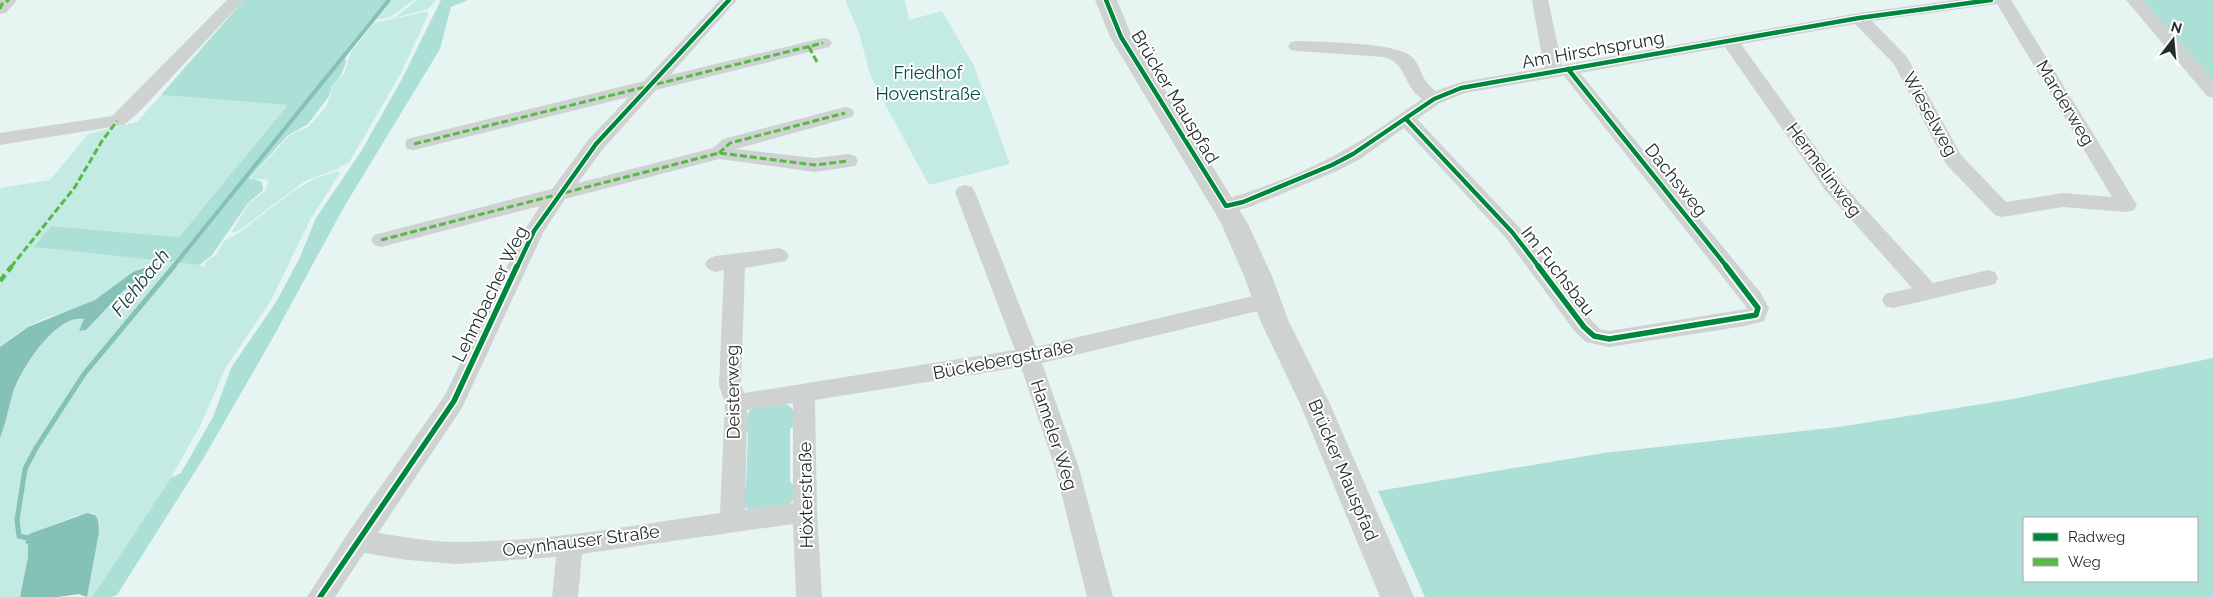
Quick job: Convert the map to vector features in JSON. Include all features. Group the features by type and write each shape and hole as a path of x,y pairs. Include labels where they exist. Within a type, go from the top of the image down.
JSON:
{"main road":[{"name":"Brücker Mauspfad","path":"1106,0 1122,37 1226,206 1258,276 1266,301 1315,404 1397,597"}],"street":[{"path":"0,9 2,4 9,0"},
{"path":"0,139 117,121 132,108 236,0"},
{"name":"Lehmbacher Weg","path":"320,597 454,401 534,231 558,195 596,144 729,0"},
{"path":"1540,0 1561,70"},
{"name":"Am Hirschsprung","path":"1226,206 1243,202 1332,165 1353,154 1434,99 1462,88 1859,18 1991,0"},
{"name":"Marderweg","path":"2002,210 2063,200 2127,206 2003,0"},
{"path":"2134,0 2213,92"},
{"name":"Wieselweg","path":"1859,18 1901,61 1953,159 2002,210"},
{"name":"Hermelinweg","path":"1730,41 1832,185 1929,292"},
{"path":"1297,46 1380,52 1399,56 1406,61 1419,88 1434,99"},
{"path":"414,144 646,88 816,51"},
{"name":"Dachsweg","path":"1561,70 1752,298 1758,311"},
{"name":"Lehmbacher Weg","path":"719,153 730,143 845,113"},
{"name":"Im Fuchsbau","path":"1406,119 1512,232 1584,328 1594,336 1609,339 1736,320 1756,315 1758,311"},
{"name":"Lehmbacher Weg","path":"381,240 719,153 815,165 848,161"},
{"name":"Hameler Weg","path":"965,192 1029,357 1067,468 1100,597"},
{"name":"Deisterweg","path":"732,522 736,403 730,385 725,263 779,256"},
{"path":"1893,300 1988,278"},
{"name":"Bückebergstraße","path":"736,403 804,394 1029,357 1266,301"},
{"name":"Höxterstraße","path":"804,394 805,512 809,597"},
{"name":"Oeynhauser Straße","path":"357,541 408,549 456,552 570,545 805,512"},
{"path":"565,597 570,545"}],"green space":[{"path":"392,0 414,0 390,17 376,20"},
{"path":"417,0 436,0 428,9 394,18"},
{"name":"Friedhof Hovenstraße","path":"845,0 905,0 909,20 942,11 974,66 1010,164 929,185 869,71 859,33"},
{"path":"428,12 428,15 401,73 350,161 339,168 305,181 234,233 232,231 249,203 264,192 269,182 264,179 254,180 251,177 289,136 309,126 326,107 331,94 329,91 344,74 351,52 374,23"},
{"path":"161,95 289,105 179,237 52,226 35,247 204,267 206,261 216,255 224,241 240,232 295,190 314,179 338,171 340,173 311,218 270,302 226,367 201,424 171,478 92,597 87,597 95,515 93,513 76,516 30,534 25,543 28,544 28,557 20,597 0,597 0,438 17,384 31,359 50,335 61,326 73,320 84,319 82,325 86,330 122,292 156,266 156,263 134,272 88,304 34,324 18,333 0,347 0,188 50,180 88,134 137,122"}],"shaded area":[{"path":"244,0 387,0 344,52 346,62 341,75 331,87 329,96 308,124 287,136 249,178 262,182 263,190 248,203 212,255 199,265 34,247 51,226 179,237 288,105 161,95"},
{"path":"441,0 468,0 451,7 440,49 344,207 271,341 203,459 117,595 92,597 171,478 181,473 213,417 231,368 278,299 300,257 316,218 362,150 403,77"},
{"path":"2137,0 2213,0 2213,92"},
{"path":"156,263 156,266 122,292 86,330 79,331 84,319 73,320 62,325 40,346 17,383 0,438 0,347 28,327 95,300 133,272"},
{"path":"2213,358 2213,597 1425,597 1378,491 1604,453 1839,427 2013,399"},
{"path":"782,403 791,408 796,420 796,424 790,429 790,482 797,489 795,495 789,504 781,507 761,510 746,508 740,493 746,487 748,433 741,429 744,420 747,414 755,407"},
{"path":"87,513 95,515 98,520 99,532 87,597 79,594 58,597 20,597 28,557 28,544 25,543 29,534"}],"waterway":[{"name":"Flehbach","path":"173,267 389,0"},
{"name":"Flehbach","path":"31,542 28,538 19,536 17,520 25,469 36,448 84,374 174,266"}],"marked path":[{"path":"0,9 2,4 9,0"},
{"path":"414,144 823,43"},
{"path":"809,47 817,62"},
{"path":"719,153 730,143 845,113"},
{"path":"0,281 75,187 102,141 117,121"},
{"path":"381,240 719,153 815,165 848,161"}],"cycle path":[{"path":"320,597 454,401 534,231 558,195 596,144 729,0"},
{"path":"1106,0 1121,37 1226,206 1243,202 1332,165 1353,154 1434,99 1461,88 1859,18 1991,0"},
{"path":"1406,119 1512,232 1584,327 1594,336 1609,339 1756,315 1758,308 1752,298 1568,69"}]}
